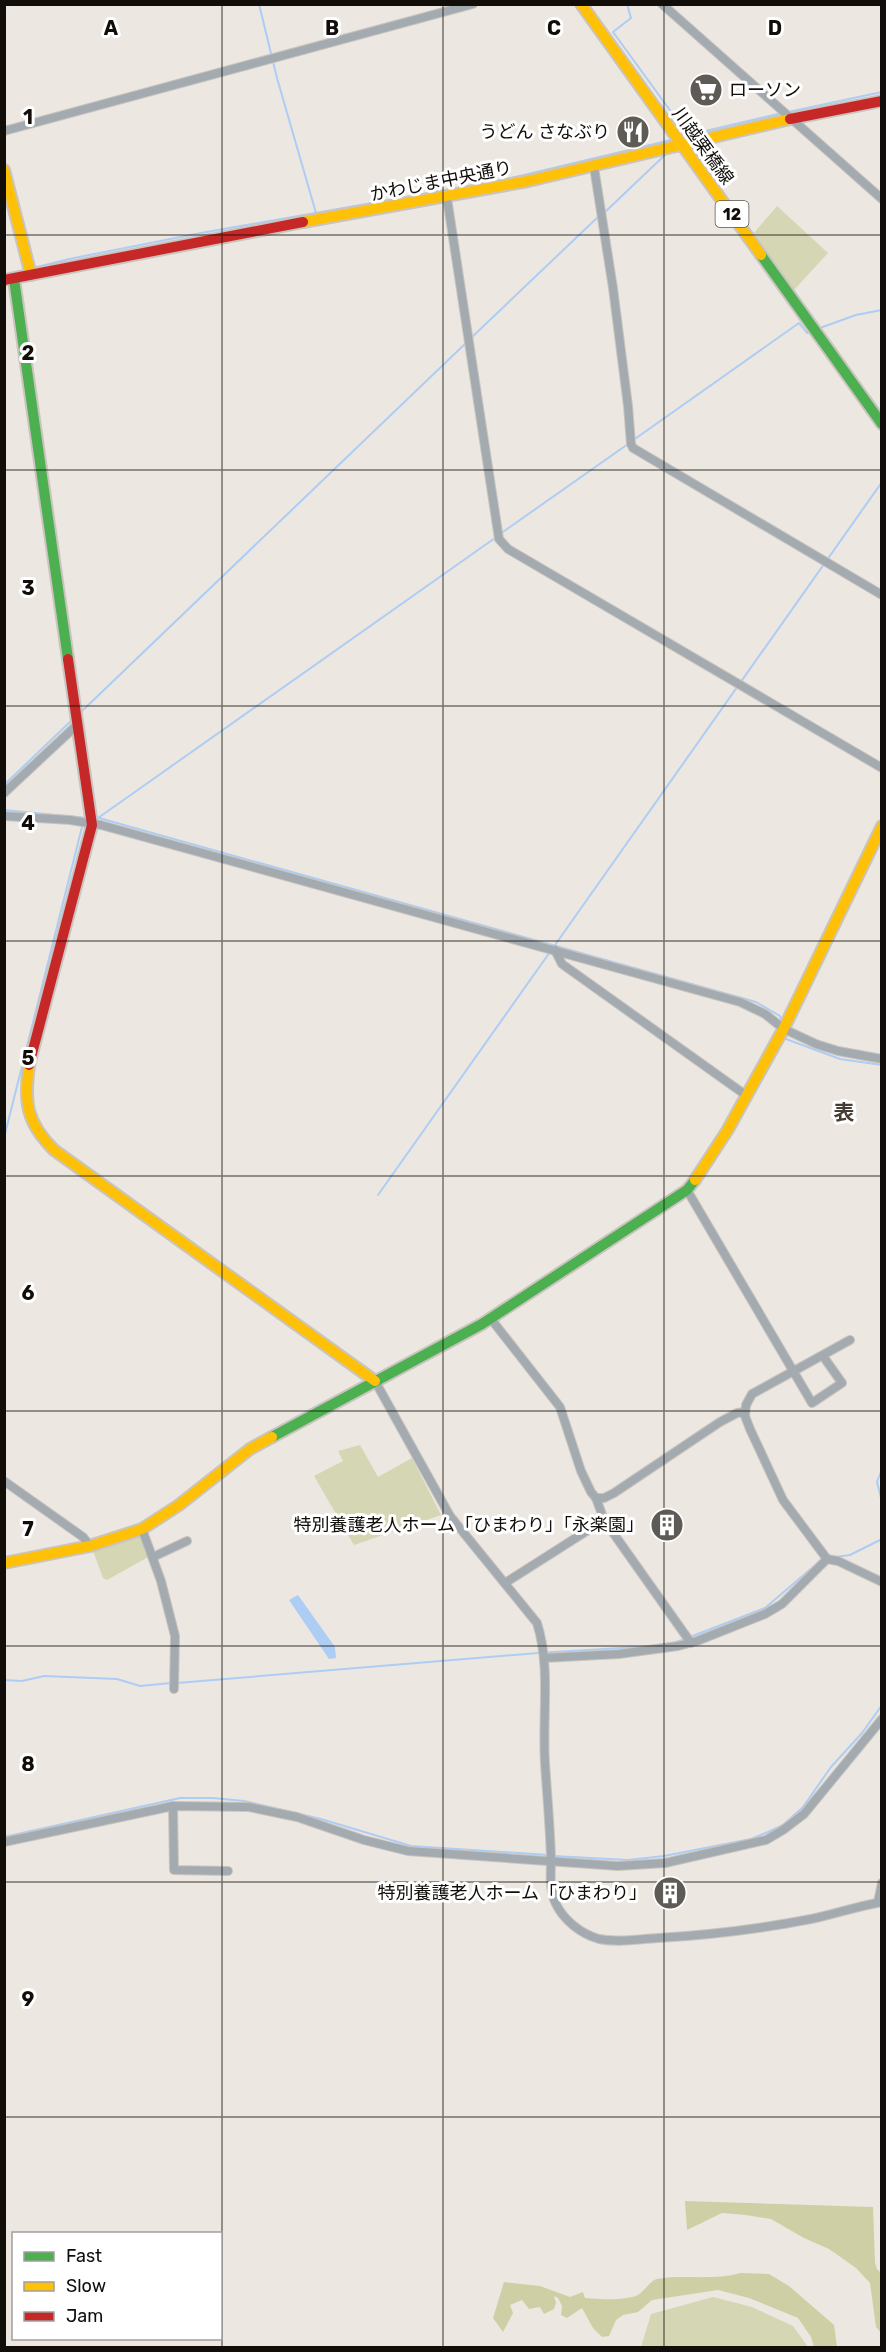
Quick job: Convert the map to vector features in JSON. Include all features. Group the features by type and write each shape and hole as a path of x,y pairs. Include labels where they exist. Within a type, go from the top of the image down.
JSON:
{"street":[{"path":"4,131 473,4"},
{"name":"川越栗橋線","path":"581,4 882,424"},
{"path":"662,4 882,199"},
{"name":"かわじま中央通り","path":"9,280 168,247 447,198 594,167 791,118 882,101"},
{"path":"594,167 633,448 882,595"},
{"path":"4,170 31,274"},
{"path":"447,198 499,539 508,549 882,768"},
{"path":"9,280 92,825 30,1060 25,1085 31,1121 46,1145 375,1381 450,1516 537,1623 544,1658 550,1875 559,1910 579,1930 600,1939 617,1941 721,1933 812,1918 880,1902 882,1882"},
{"path":"4,793 78,724"},
{"path":"4,816 70,820 101,825 740,1002 765,1014 784,1029 838,1051 882,1059"},
{"path":"4,1563 90,1545 142,1529 179,1504 250,1449 491,1319 687,1190 703,1171 784,1029 882,826"},
{"path":"555,951 562,964 747,1096"},
{"path":"687,1190 812,1403 842,1383 823,1356"},
{"path":"491,1319 560,1407 581,1471 596,1498 604,1520 690,1643"},
{"path":"849,1340 752,1394 746,1405 746,1412 750,1429 783,1500 827,1559 838,1561 882,1582"},
{"path":"596,1498 604,1498 614,1493 720,1422 737,1413 746,1412"},
{"path":"4,1481 83,1537 90,1545"},
{"path":"505,1583 604,1520"},
{"path":"142,1529 153,1557 175,1636 174,1689"},
{"path":"153,1557 187,1541"},
{"path":"544,1658 619,1654 690,1643 774,1609 782,1604 827,1559"},
{"path":"4,1842 173,1806 249,1807 297,1817 408,1851 618,1866 665,1863 766,1840 804,1814 882,1719"},
{"path":"173,1806 174,1870 228,1871"}],"green space":[{"path":"777,206 828,253 793,291 754,233"},
{"path":"360,1445 378,1477 412,1458 441,1515 354,1545 314,1476 343,1461 338,1451"},
{"path":"142,1535 148,1557 107,1580 103,1578 93,1551"},
{"path":"685,2201 873,2207 875,2263 881,2273 881,2333 876,2327 870,2283 856,2268 829,2249 771,2219 746,2215 722,2213 687,2230"},
{"path":"740,2273 769,2274 789,2286 834,2325 837,2347 814,2347 811,2337 798,2318 749,2298 718,2290 652,2300 638,2312 623,2315 616,2320 609,2336 602,2337 593,2328 582,2308 567,2318 561,2315 562,2306 558,2298 554,2296 556,2303 554,2309 544,2314 540,2307 529,2309 522,2300 510,2305 513,2313 503,2332 493,2318 504,2282 540,2286 570,2297 583,2292 585,2298 617,2299 636,2296 657,2279 720,2277"},
{"path":"713,2297 752,2307 793,2326 808,2347 641,2347 651,2314"}],"water":[{"path":"298,1595 335,1647 336,1658 329,1659 289,1600"}],"waterway":[{"path":"259,4 277,78 316,213"},
{"path":"627,4 631,18 613,32 688,135 683,140"},
{"path":"788,112 882,92"},
{"path":"688,135 782,113"},
{"path":"33,268 201,233 503,180 671,140"},
{"path":"604,213 667,153"},
{"path":"471,338 599,216"},
{"path":"820,328 856,315 882,310"},
{"path":"632,441 799,323 807,333 812,331"},
{"path":"81,712 467,342"},
{"path":"500,534 628,444"},
{"path":"555,945 882,482"},
{"path":"98,818 495,538"},
{"path":"4,785 72,720"},
{"path":"4,810 87,818"},
{"path":"99,818 756,1002 780,1016 782,1022"},
{"path":"4,1138 83,823"},
{"path":"378,1195 550,952"},
{"path":"785,1037 840,1059 882,1065"},
{"path":"882,1469 877,1482 882,1502"},
{"path":"835,1557 850,1555 882,1539"},
{"path":"690,1637 765,1608 820,1561"},
{"path":"673,1643 685,1639"},
{"path":"177,1683 538,1653 653,1646"},
{"path":"4,1680 22,1681 44,1676 117,1679 140,1686 171,1683"},
{"path":"554,1856 628,1860 664,1856 751,1839 768,1832 783,1825 803,1807 831,1767 862,1733 882,1705"},
{"path":"4,1837 180,1798 213,1798 244,1801 321,1819 411,1846 548,1855"}],"traffic: fast":[{"path":"761,255 882,424"},
{"path":"14,279 68,659"},
{"path":"272,1437 482,1324 687,1190 695,1180"}],"traffic: slow":[{"path":"581,4 761,255"},
{"path":"303,222 528,181 790,119"},
{"path":"4,170 31,275"},
{"path":"695,1180 727,1131 784,1028 882,826"},
{"path":"29,1065 27,1090 29,1111 32,1121 54,1150 375,1381"},
{"path":"4,1563 90,1546 142,1529 179,1505 250,1449 272,1437"}],"traffic: jam":[{"path":"790,119 882,101"},
{"path":"4,280 303,222"},
{"path":"29,1065 92,825 68,659"}],"place":[{"name":"ローソン","path":"706,90"},
{"name":"うどん さなぶり","path":"633,132"},
{"name":"特別養護老人ホーム「ひまわり」「永楽園」","path":"667,1525"},
{"name":"特別養護老人ホーム「ひまわり」","path":"670,1893"}],"district":[{"name":"表","path":"844,1113"}]}
